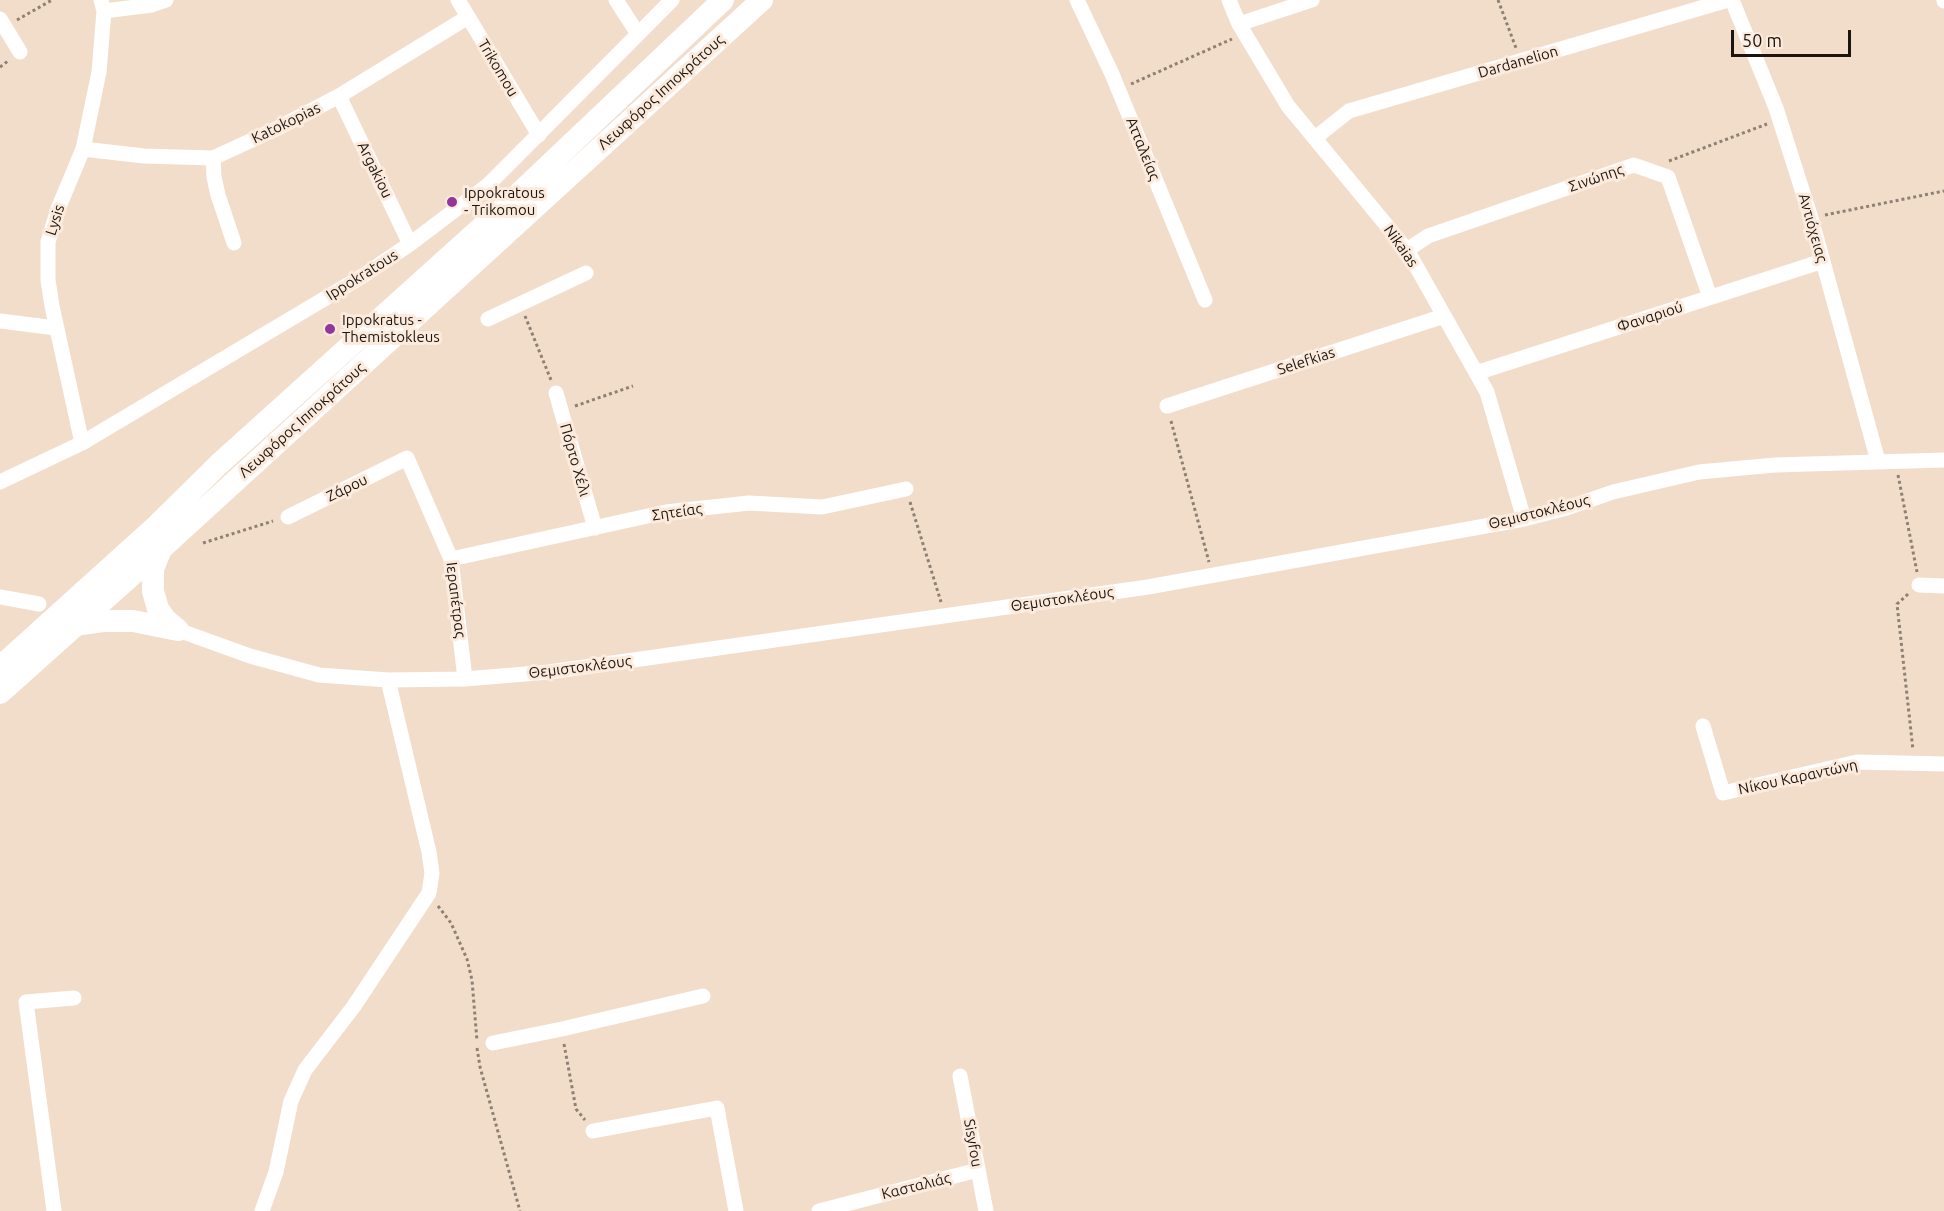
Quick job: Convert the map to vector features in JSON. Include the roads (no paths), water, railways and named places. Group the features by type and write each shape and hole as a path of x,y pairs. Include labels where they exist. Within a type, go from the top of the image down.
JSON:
{"main road":[{"name":"Λεωφόρος Ιπποκράτους","path":"0,667 219,464 497,214 723,0"},
{"name":"Λεωφόρος Ιπποκράτους","path":"0,693 762,0"},
{"path":"161,549 153,569 153,591 158,609 178,630"},
{"path":"74,625 103,621 133,621 178,630"}],"street":[{"path":"102,5 152,5 166,0"},
{"name":"Trikomou","path":"458,0 539,135"},
{"path":"616,0 638,34"},
{"name":"Ippokratous","path":"0,482 82,443 362,277 410,244 488,185 672,0"},
{"name":"Ατταλείας","path":"1077,0 1118,89 1205,300"},
{"name":"Nikaias","path":"1229,0 1242,29 1288,106 1407,250 1487,392 1524,519"},
{"path":"1242,29 1312,0"},
{"name":"Dardanelion","path":"1315,138 1348,111 1730,0"},
{"name":"Αντιόχειας","path":"1730,0 1780,119 1811,218 1878,461"},
{"name":"Lysis","path":"82,443 56,328 48,280 48,242 58,209 83,149 99,72 102,5"},
{"name":"Katokopias","path":"83,149 144,156 213,158 339,96 468,17"},
{"path":"3,23 20,52"},
{"name":"Argakiou","path":"339,96 410,244"},
{"path":"213,158 218,195 234,243"},
{"name":"Σινώπης","path":"1407,250 1428,236 1634,165 1668,177 1710,297"},
{"name":"Φαναριού","path":"1476,373 1823,261"},
{"path":"488,319 586,273"},
{"name":"Selefkias","path":"1167,406 1444,316"},
{"path":"0,321 56,328"},
{"name":"Πόρτο Χέλι","path":"556,393 594,528"},
{"name":"Ζάρου","path":"288,517 407,459"},
{"name":"Ιεραπέτρας","path":"407,459 452,559 465,679"},
{"name":"Θεμιστοκλέους","path":"178,630 250,656 320,675 388,680 465,679 549,672 1148,587 1524,519 1614,492 1699,472 1775,465 1944,459"},
{"name":"Σητείας","path":"452,559 666,512 749,503 822,507 906,489"},
{"path":"1919,585 1944,586"},
{"path":"0,597 39,603"},
{"path":"262,1211 276,1172 291,1101 304,1070 354,1006 429,893 432,873 429,852 388,680"},
{"name":"Νίκου Καραντώνη","path":"1704,726 1723,793 1857,762 1944,764"},
{"path":"493,1043 703,996"},
{"path":"54,1211 26,1002 74,998"},
{"name":"Sisyfou","path":"960,1076 986,1211"},
{"path":"593,1131 717,1108 736,1211"},
{"name":"Κασταλιάς","path":"819,1211 978,1170"}],"place":[{"name":"Ippokratous - Trikomou","path":"452,202"},
{"name":"Ippokratus - Themistokleus","path":"330,329"}]}
